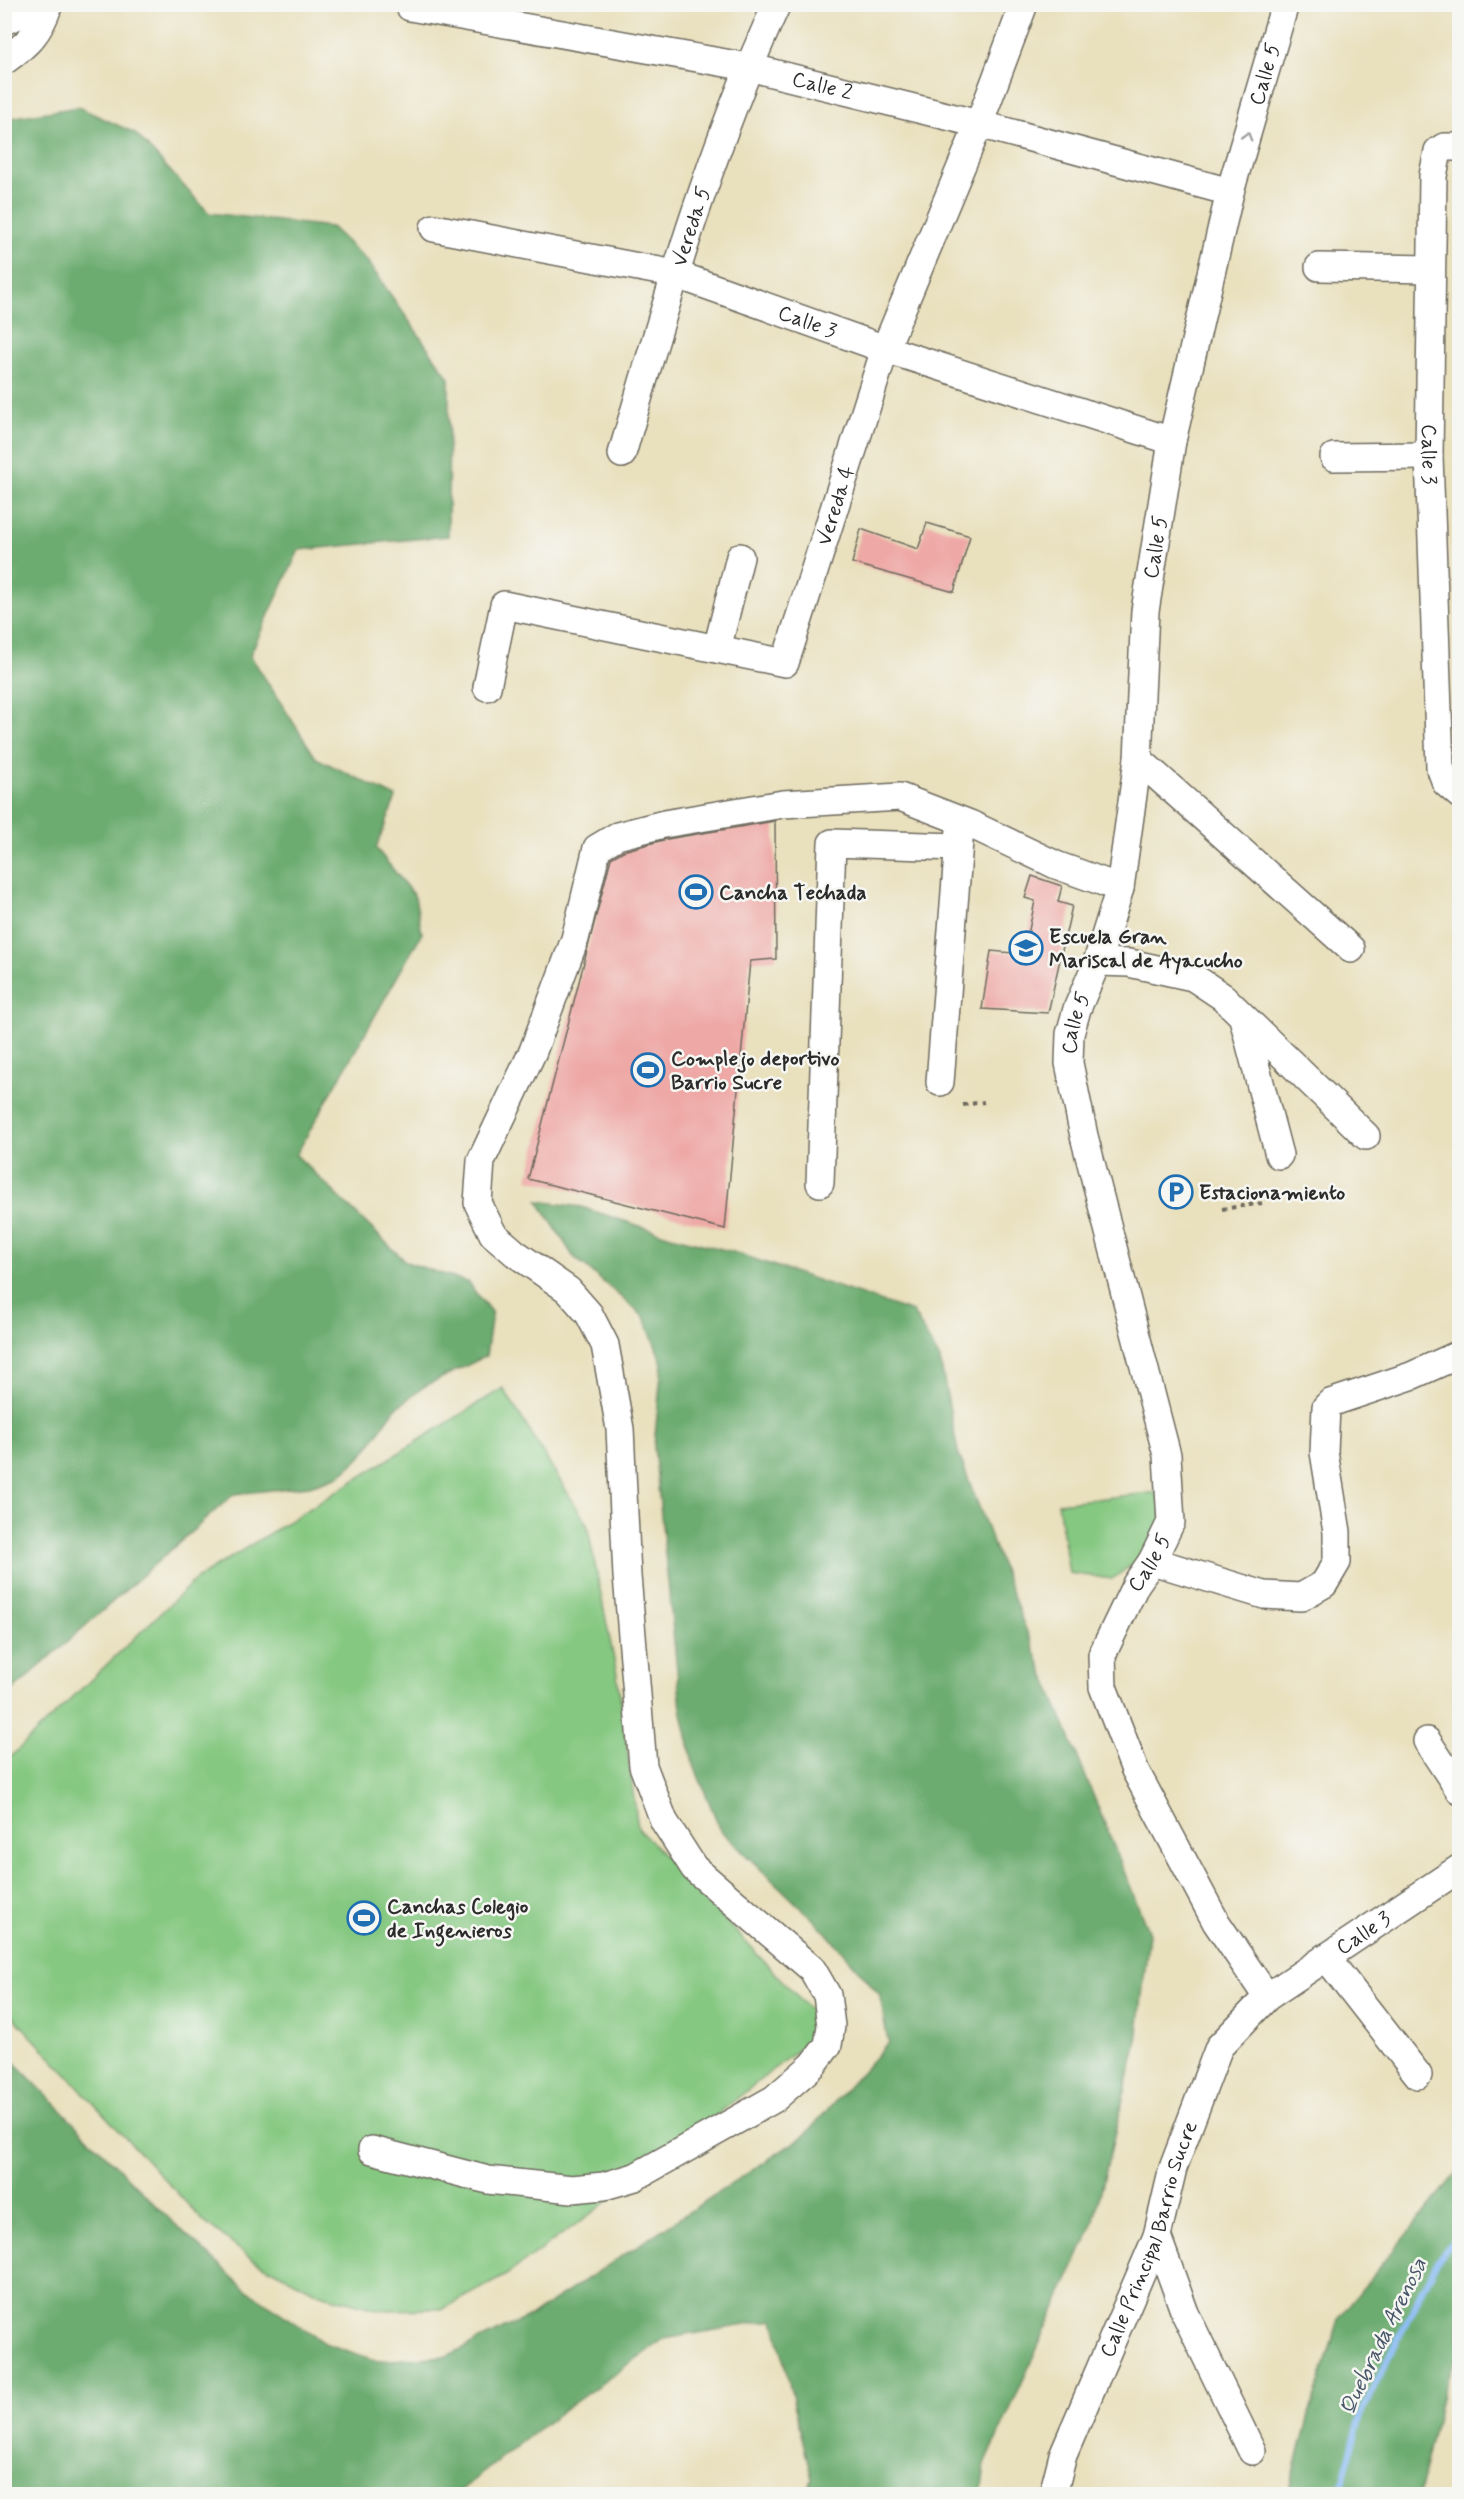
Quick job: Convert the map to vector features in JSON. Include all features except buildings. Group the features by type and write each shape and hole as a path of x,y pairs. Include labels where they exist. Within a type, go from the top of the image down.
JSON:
{"street":[{"path":"4,21 47,4"},
{"path":"4,61 28,44 44,20 47,4"},
{"name":"Vereda 5","path":"622,454 675,273 748,67 777,4"},
{"name":"Vereda 4","path":"487,687 504,605 785,663 885,349 979,124 1024,4"},
{"name":"Calle 5","path":"1268,1997 1216,1922 1178,1851 1135,1770 1103,1687 1102,1655 1136,1584 1152,1561 1171,1522 1167,1455 1105,1225 1069,1063 1070,1034 1077,1009 1097,962 1120,888 1138,759 1145,611 1172,441 1230,192 1285,4"},
{"name":"Calle 2","path":"410,7 748,67 979,124 1230,192"},
{"name":"Calle 3","path":"1452,147 1435,157 1433,176 1429,456 1440,767 1446,783 1460,795"},
{"name":"Calle 3","path":"434,228 675,273 885,349 1172,441"},
{"path":"1319,267 1431,269"},
{"path":"1334,457 1429,456"},
{"path":"717,649 740,557"},
{"path":"1138,759 1351,949"},
{"path":"372,2150 488,2180 572,2189 604,2186 635,2177 774,2098 813,2065 828,2046 831,2026 827,1995 812,1969 693,1868 664,1821 643,1766 627,1576 620,1430 605,1345 589,1314 568,1290 530,1265 493,1234 478,1203 481,1161 533,1051 575,939 597,848 617,836 664,824 783,804 900,797 960,820 1056,865 1120,888"},
{"path":"940,1082 960,820"},
{"path":"820,1183 832,843 958,847"},
{"path":"1097,962 1129,963 1193,976 1224,997 1366,1136"},
{"path":"1243,1018 1279,1155"},
{"path":"1152,1561 1264,1595 1301,1597 1324,1584 1337,1562 1337,1532 1324,1452 1325,1413 1330,1403 1411,1376 1460,1353"},
{"path":"1427,1741 1460,1791"},
{"name":"Calle 3","path":"1268,1997 1460,1868"},
{"path":"1326,1957 1418,2075"},
{"name":"Calle Principal Barrio Sucre","path":"1053,2494 1063,2455 1156,2236 1173,2168 1219,2048 1268,1997"},
{"path":"1156,2236 1185,2313 1252,2451"}],"path":[{"path":"963,1105 984,1102"},
{"path":"1222,1209 1263,1203"}],"green space":[{"path":"78,107 135,133 209,213 331,227 367,261 449,378 448,536 299,550 250,655 316,758 396,797 376,848 415,897 422,933 296,1155 406,1262 467,1282 492,1313 486,1356 425,1386 395,1409 362,1456 339,1476 310,1486 234,1494 5,1697 4,119"},
{"path":"538,1201 581,1207 671,1236 733,1252 913,1312 940,1360 958,1452 1023,1622 1149,1933 1137,2041 1093,2224 985,2465 981,2494 807,2494 812,2479 774,2320 664,2339 550,2420 456,2494 5,2494 5,2053 160,2210 243,2287 324,2343 378,2361 447,2356 534,2314 804,2136 888,2043 880,1995 823,1929 721,1831 693,1763 681,1709 654,1447 662,1363 644,1317 573,1256"},
{"name":"Canchas Colegio de Ingenieros","path":"503,1388 587,1524 617,1675 638,1828 826,2027 622,2191 506,2275 443,2309 380,2310 320,2294 252,2259 205,2223 5,2008 5,1762 196,1579"},
{"path":"1159,1492 1164,1517 1155,1548 1112,1579 1069,1573 1058,1503"},
{"path":"1459,2170 1459,2352 1443,2390 1419,2494 1288,2494 1309,2415 1340,2316"}],"waterway":[{"name":"Quebrada Arenosa","path":"1339,2494 1363,2409 1439,2258 1460,2233"}],"place":[{"name":"Cancha Techada","path":"696,892"},
{"name":"Escuela Gran Mariscal de Ayacucho","path":"1026,948"},
{"name":"Complejo deportivo Barrio Sucre","path":"648,1070"},
{"name":"Estacionamiento","path":"1176,1192"},
{"name":"Canchas Colegio de Ingenieros","path":"364,1918"}]}
